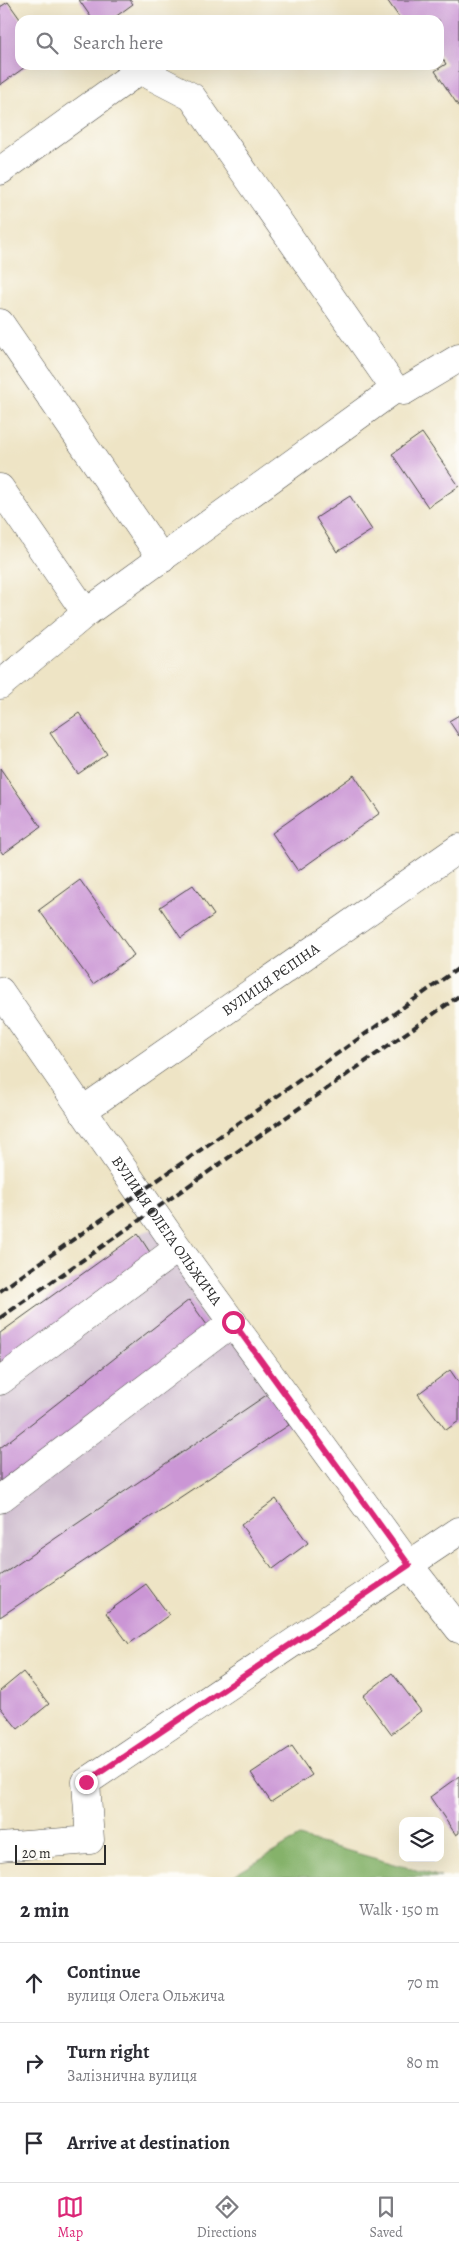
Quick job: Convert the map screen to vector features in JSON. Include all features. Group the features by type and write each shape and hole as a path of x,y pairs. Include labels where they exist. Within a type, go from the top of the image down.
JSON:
{"street":[{"path":"0,171 140,70 192,97 395,389 404,391 459,358"},
{"path":"0,323 162,559"},
{"path":"0,685 86,613 395,389"},
{"path":"0,488 86,613"},
{"name":"ВУЛИЦЯ РЄПІНА","path":"82,1112 459,848"},
{"name":"ВУЛИЦЯ ОЛЕГА ОЛЬЖИЧА","path":"0,991 178,1248 409,1565 459,1629"},
{"path":"0,1381 178,1248"},
{"path":"0,1499 233,1322"},
{"path":"0,1847 90,1840 86,1782 459,1531"}],"shaded area":[{"path":"156,1228 302,1419 0,1617 0,1333 138,1234"}],"green space":[{"path":"299,1837 441,1877 231,1877"}],"building":[{"path":"79,0 130,0 133,4 118,15 90,15"},
{"path":"387,0 459,0 459,107 435,71 444,70 446,64 444,61 444,15 398,15"},
{"path":"8,2 17,15 15,15 15,70 21,70 0,85 0,7"},
{"path":"422,433 459,486 428,507 392,454"},
{"path":"350,496 372,530 337,552 316,518"},
{"path":"79,713 107,754 78,774 50,733"},
{"path":"459,715 459,736 449,721"},
{"path":"0,768 41,827 3,854 0,850"},
{"path":"354,775 380,813 298,871 272,833"},
{"path":"80,880 134,955 93,984 39,910"},
{"path":"193,885 214,915 181,938 160,907"},
{"path":"138,1234 155,1260 0,1370 0,1333"},
{"path":"189,1300 215,1336 0,1497 0,1448"},
{"path":"450,1370 459,1383 459,1421 446,1430 418,1394"},
{"path":"268,1394 289,1425 0,1617 0,1576"},
{"path":"276,1499 308,1543 273,1569 241,1525"},
{"path":"146,1584 169,1615 129,1644 106,1613"},
{"path":"23,1672 49,1704 18,1729 0,1707 0,1691"},
{"path":"392,1673 421,1711 391,1734 363,1696"},
{"path":"292,1746 312,1775 271,1802 251,1773"},
{"path":"459,1776 459,1833 456,1835 430,1797"}],"railway":[{"path":"0,1291 459,968"},
{"path":"0,1318 459,996"}],"route":[{"path":"86,1782 409,1565 233,1322"}]}
